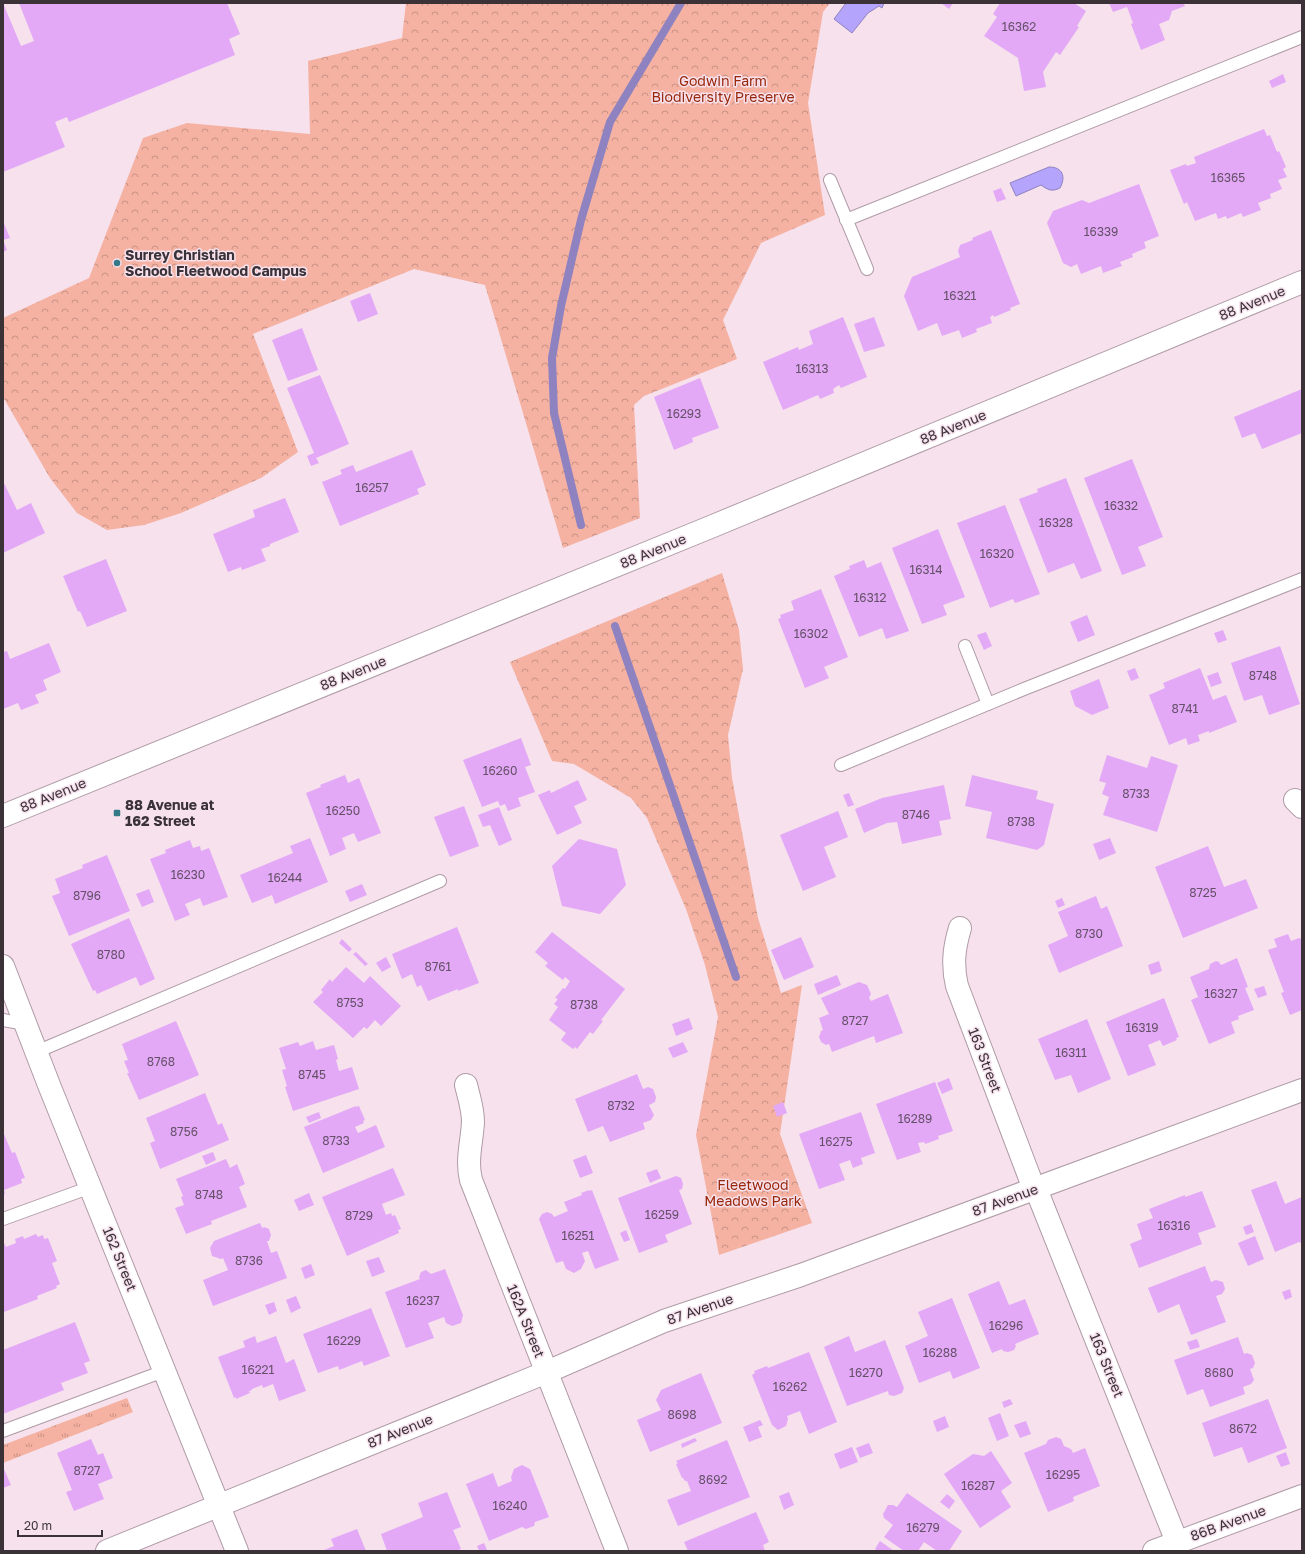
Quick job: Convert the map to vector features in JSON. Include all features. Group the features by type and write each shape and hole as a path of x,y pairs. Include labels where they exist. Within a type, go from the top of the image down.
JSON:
{"street":[{"name":"88 Avenue","path":"3,816 713,526 1302,282"},
{"name":"163 Street","path":"960,928 954,957 957,986 1035,1189 1177,1542"},
{"name":"162 Street","path":"3,966 36,1052 237,1551"},
{"name":"162A Street","path":"466,1085 473,1121 468,1161 471,1180 616,1551"},
{"name":"87 Avenue","path":"107,1551 546,1372 684,1314 801,1275 1302,1090"},
{"name":"86B Avenue","path":"1154,1551 1302,1496"}],"lane":[{"path":"846,220 1302,37"},
{"path":"830,180 867,270"},
{"path":"841,765 988,704 1302,580"},
{"path":"965,646 988,704"},
{"path":"36,1052 440,881"},
{"path":"3,1020 26,1024"},
{"path":"3,1219 91,1187"},
{"path":"3,1431 164,1371"}],"green space":[{"name":"Godwin Farm Biodiversity Preserve","path":"406,3 830,3 823,12 808,103 825,215 761,243 723,320 737,359 644,396 634,405 640,518 563,548 485,285 414,269 253,334 298,452 261,478 181,513 144,525 107,530 77,513 50,478 3,397 3,318 89,278 143,138 187,123 310,134 308,61 402,38"},
{"name":"Fleetwood Meadows Park","path":"722,573 739,630 743,669 728,735 732,778 758,918 781,993 802,985 780,1134 812,1223 719,1255 696,1135 718,1017 705,965 686,909 647,818 631,798 574,764 552,761 510,662"},
{"path":"127,1398 133,1412 3,1463 3,1445"}],"shaded area":[{"path":"846,3 884,3 882,8 879,6 868,13 852,33 834,19"},
{"path":"1049,167 1054,167 1062,173 1063,180 1060,188 1050,190 1041,185 1016,196 1010,183"}],"building":[{"path":"3,3 21,46 34,41 19,3 227,3 240,34 229,39 235,55 69,122 67,117 55,122 65,147 3,172"},
{"path":"941,3 953,3 949,9"},
{"path":"1000,3 1074,3 1086,11 1077,26 1079,27 1060,55 1056,52 1043,72 1046,87 1024,91 1018,58 984,36 997,17 993,14"},
{"path":"1109,3 1183,3 1185,6 1172,11 1169,20 1159,24 1165,40 1141,50 1131,24 1133,23 1127,7 1113,12"},
{"path":"1283,74 1286,82 1272,88 1269,81"},
{"path":"1264,129 1267,136 1270,135 1277,152 1279,151 1286,167 1283,169 1287,177 1278,180 1282,189 1270,194 1271,198 1258,203 1261,210 1243,217 1241,213 1227,219 1226,216 1218,219 1216,213 1195,221 1187,202 1184,204 1170,170 1186,164 1187,166 1196,163 1194,157"},
{"path":"1139,184 1159,236 1144,242 1146,248 1132,254 1133,257 1120,262 1122,266 1103,273 1101,266 1081,274 1077,264 1071,267 1063,263 1047,223 1053,211 1082,200 1089,203"},
{"path":"1001,188 1006,199 997,202 993,191"},
{"path":"3,221 10,238 3,240"},
{"path":"991,230 1020,304 1010,308 1011,310 994,317 993,315 990,317 992,323 976,329 977,332 962,338 959,330 942,336 937,323 918,331 904,296 912,277 960,257 958,251 960,245"},
{"path":"3,240 7,250 3,252"},
{"path":"370,293 378,314 358,322 350,301"},
{"path":"843,317 867,377 841,388 839,385 833,389 834,393 820,399 818,395 783,410 763,362 798,347 799,350 813,344 809,331"},
{"path":"874,317 885,346 864,352 854,324"},
{"path":"302,328 318,370 288,381 272,340"},
{"path":"320,375 349,444 316,458 319,463 311,466 307,456 314,453 287,388"},
{"path":"700,378 719,428 692,438 693,442 674,450 654,397"},
{"path":"1302,389 1302,433 1262,449 1255,433 1242,438 1234,417"},
{"path":"412,450 426,485 417,489 419,494 340,526 322,482 342,474 340,470 353,465 356,472"},
{"path":"1132,459 1163,537 1138,547 1146,566 1122,575 1084,478"},
{"path":"1066,478 1102,571 1081,579 1074,563 1048,573 1019,499 1038,492 1037,489"},
{"path":"3,481 17,510 31,503 45,533 3,553"},
{"path":"285,498 299,532 261,549 266,561 242,570 241,567 228,572 213,534 255,517 253,510"},
{"path":"1005,505 1040,594 1015,603 1013,599 990,608 957,523"},
{"path":"938,529 965,597 943,605 947,615 922,624 892,548"},
{"path":"106,559 127,611 87,627 80,611 78,612 63,576"},
{"path":"864,560 867,568 881,562 909,631 886,639 882,628 859,637 834,576 850,569 849,566"},
{"path":"821,589 848,657 824,667 829,678 805,688 778,619 781,618 780,615 794,610 791,601"},
{"path":"1087,615 1095,635 1078,642 1070,622"},
{"path":"1223,630 1227,640 1218,643 1214,633"},
{"path":"986,632 992,646 984,650 977,635"},
{"path":"49,643 61,672 43,680 47,690 35,695 39,703 21,710 18,703 3,709 3,652 7,651 10,659"},
{"path":"1280,646 1300,704 1269,715 1262,695 1244,701 1231,663"},
{"path":"1135,668 1139,678 1131,681 1127,671"},
{"path":"1200,668 1213,700 1226,695 1237,722 1209,733 1209,731 1198,735 1200,741 1188,745 1186,738 1169,745 1149,695 1165,688 1163,683"},
{"path":"1218,672 1222,683 1211,687 1207,676"},
{"path":"1099,679 1109,708 1092,715 1075,706 1070,691"},
{"path":"521,738 531,765 525,767 535,792 518,798 521,806 508,811 505,804 500,806 498,801 482,807 463,760"},
{"path":"1107,755 1147,768 1151,756 1178,765 1157,832 1103,815 1109,797 1102,794 1106,783 1099,781"},
{"path":"345,775 348,783 359,778 381,833 358,842 354,833 342,838 346,849 330,856 306,793 321,787 320,785"},
{"path":"972,775 1038,791 1036,799 1054,804 1044,845 1037,850 986,838 992,812 965,806"},
{"path":"578,780 587,800 574,806 582,823 557,835 538,795 550,790 551,793"},
{"path":"944,785 951,819 939,821 942,835 902,844 897,822 887,823 864,833 855,809 882,798"},
{"path":"849,793 854,805 848,807 843,795"},
{"path":"464,806 479,846 450,857 434,817"},
{"path":"499,807 512,840 499,846 490,825 483,827 478,815"},
{"path":"838,811 848,837 824,847 836,877 803,891 780,835"},
{"path":"310,838 328,882 275,904 272,895 252,903 240,875 293,853 290,846"},
{"path":"1110,838 1116,853 1099,860 1093,844"},
{"path":"579,839 617,849 626,885 600,914 562,906 552,866"},
{"path":"190,840 193,848 200,846 201,851 209,848 228,897 203,906 200,898 185,904 190,915 175,921 150,859 166,853 165,850"},
{"path":"1208,846 1224,887 1246,879 1258,908 1183,938 1155,867"},
{"path":"107,855 130,911 69,936 52,896 60,893 55,879 83,868 82,865"},
{"path":"362,884 367,895 350,902 345,891"},
{"path":"149,889 154,902 142,907 136,894"},
{"path":"1096,896 1101,909 1107,906 1123,946 1059,973 1048,945 1068,936 1058,912"},
{"path":"1062,898 1065,905 1058,908 1055,901"},
{"path":"129,918 155,979 140,986 136,977 97,994 95,990 93,991 71,944"},
{"path":"457,927 479,983 458,991 458,989 428,1001 421,985 417,987 412,974 402,979 392,954"},
{"path":"552,932 625,989 601,1020 603,1021 593,1034 590,1032 577,1049 575,1047 573,1049 561,1040 566,1033 549,1020 558,1007 554,1004 558,999 555,998 563,988 565,989 570,981 565,977 563,980 545,966 548,963 535,952"},
{"path":"1288,934 1291,941 1299,938 1302,939 1302,1010 1290,1015 1281,993 1284,992 1268,950 1277,947 1274,939"},
{"path":"801,937 814,967 784,980 771,950"},
{"path":"342,939 352,949 349,952 339,943"},
{"path":"356,952 368,964 365,966 353,954"},
{"path":"386,957 391,967 382,972 376,963"},
{"path":"1237,958 1248,987 1245,988 1254,1010 1238,1016 1239,1019 1231,1022 1235,1033 1209,1044 1191,1000 1198,997 1190,977 1209,969 1210,964 1216,961 1221,965"},
{"path":"1159,961 1162,971 1151,975 1148,965"},
{"path":"346,967 364,983 370,976 401,1006 381,1026 375,1020 367,1029 364,1027 353,1038 313,1002 323,992 321,990 330,979 332,982"},
{"path":"837,975 841,985 818,995 814,984"},
{"path":"859,982 867,985 871,994 869,998 871,1001 888,994 903,1033 876,1043 874,1036 832,1052 829,1044 826,1045 821,1042 819,1037 821,1031 823,1030 819,1018 829,1014 821,998"},
{"path":"1264,986 1267,995 1258,998 1254,989"},
{"path":"1164,998 1179,1037 1176,1038 1177,1040 1163,1046 1160,1040 1148,1045 1156,1065 1128,1076 1106,1022"},
{"path":"689,1018 693,1029 676,1036 672,1024"},
{"path":"1087,1019 1111,1079 1078,1093 1071,1075 1055,1080 1038,1039"},
{"path":"176,1021 199,1075 139,1100 127,1073 129,1073 124,1061 128,1060 122,1044"},
{"path":"313,1041 316,1050 334,1045 338,1059 336,1060 339,1071 352,1067 359,1089 293,1111 285,1087 287,1086 282,1070 286,1069 279,1048 298,1042 300,1046"},
{"path":"683,1042 688,1052 673,1058 668,1048"},
{"path":"637,1074 643,1089 648,1087 653,1089 656,1097 655,1102 649,1105 654,1115 651,1120 643,1123 645,1129 610,1142 603,1126 588,1132 575,1099"},
{"path":"949,1078 953,1089 942,1094 937,1083"},
{"path":"935,1082 953,1131 938,1136 939,1139 925,1144 924,1142 918,1143 921,1152 897,1160 876,1104"},
{"path":"205,1093 218,1125 222,1123 229,1140 160,1169 150,1143 155,1141 146,1118"},
{"path":"783,1102 787,1113 777,1117 773,1106"},
{"path":"359,1106 365,1120 363,1121 364,1123 355,1127 358,1133 376,1125 385,1147 323,1173 304,1127"},
{"path":"319,1112 321,1118 309,1123 306,1117"},
{"path":"861,1112 875,1153 861,1158 863,1164 853,1168 850,1160 839,1164 845,1180 819,1189 799,1134"},
{"path":"4,1134 12,1153 15,1152 25,1178 21,1179 22,1183 4,1190 5,1194 3,1194 3,1135"},
{"path":"213,1152 216,1160 206,1165 202,1156"},
{"path":"586,1155 593,1173 580,1178 573,1160"},
{"path":"226,1159 230,1168 237,1164 245,1184 239,1187 247,1207 211,1221 212,1224 186,1234 175,1208 184,1205 181,1197 183,1196 176,1179"},
{"path":"393,1168 405,1195 382,1204 386,1215 391,1213 392,1216 395,1215 401,1229 398,1230 399,1233 347,1256 322,1197"},
{"path":"657,1169 661,1178 650,1183 646,1173"},
{"path":"676,1176 681,1178 683,1184 682,1189 679,1190 692,1224 665,1235 668,1242 639,1253 618,1198"},
{"path":"1276,1181 1285,1204 1302,1197 1302,1243 1299,1242 1275,1252 1251,1190"},
{"path":"592,1190 619,1260 595,1269 588,1251 582,1253 585,1261 581,1269 574,1273 566,1269 563,1261 556,1263 539,1219 542,1214 547,1212 552,1214 554,1217 568,1211 564,1202 582,1195 581,1193"},
{"path":"1202,1191 1216,1227 1198,1233 1202,1244 1139,1268 1130,1244 1142,1239 1137,1224 1153,1218 1149,1209 1185,1195 1185,1197"},
{"path":"309,1193 314,1205 299,1211 294,1200"},
{"path":"260,1223 262,1228 264,1227 269,1229 271,1235 269,1241 267,1241 271,1253 277,1251 287,1278 213,1306 203,1280 228,1270 223,1258 221,1259 212,1256 210,1248 214,1241"},
{"path":"1251,1224 1254,1232 1246,1235 1243,1227"},
{"path":"626,1230 630,1240 624,1242 620,1233"},
{"path":"36,1234 38,1237 43,1235 44,1239 48,1238 57,1261 52,1263 60,1284 56,1286 57,1288 37,1296 38,1299 4,1312 3,1241 6,1247 16,1243 15,1239 23,1236 24,1239"},
{"path":"1255,1236 1264,1259 1248,1266 1238,1243"},
{"path":"379,1257 385,1272 372,1277 366,1261"},
{"path":"311,1264 315,1275 305,1279 301,1268"},
{"path":"1205,1266 1211,1282 1216,1280 1223,1282 1225,1289 1222,1294 1216,1296 1226,1322 1191,1335 1179,1304 1158,1313 1148,1288"},
{"path":"445,1269 463,1315 461,1323 452,1326 446,1323 444,1317 428,1323 434,1338 406,1348 385,1292 420,1279 419,1277 421,1272 426,1270 431,1274"},
{"path":"999,1281 1009,1305 1025,1299 1039,1334 1015,1344 1016,1346 1014,1350 1008,1352 1003,1351 1002,1349 992,1353 968,1294"},
{"path":"1290,1289 1292,1297 1285,1300 1282,1292"},
{"path":"296,1296 301,1308 291,1313 286,1300"},
{"path":"952,1298 980,1368 953,1379 950,1371 919,1383 905,1346 928,1336 918,1312"},
{"path":"274,1302 277,1311 269,1315 265,1305"},
{"path":"371,1308 390,1356 364,1366 362,1361 339,1370 338,1366 318,1373 303,1334"},
{"path":"75,1322 90,1361 84,1363 88,1373 61,1383 64,1390 3,1414 3,1350"},
{"path":"255,1336 257,1343 276,1336 286,1363 294,1359 306,1391 279,1401 273,1384 263,1388 262,1385 249,1391 250,1393 236,1399 236,1397 234,1398 218,1357 245,1347 243,1341"},
{"path":"849,1336 855,1352 885,1340 904,1388 902,1393 894,1396 889,1395 888,1391 847,1406 824,1347"},
{"path":"1238,1337 1244,1354 1247,1353 1252,1355 1255,1363 1253,1368 1250,1369 1254,1380 1251,1384 1243,1387 1245,1394 1210,1407 1203,1389 1187,1395 1174,1360"},
{"path":"1197,1339 1200,1347 1190,1350 1187,1342"},
{"path":"809,1352 837,1422 809,1434 800,1411 787,1416 788,1419 786,1426 778,1430 772,1425 752,1375 755,1373 754,1371 767,1366 768,1368"},
{"path":"701,1373 722,1423 650,1452 637,1420 661,1410 656,1400 661,1390"},
{"path":"1010,1399 1013,1404 1004,1408 1002,1402"},
{"path":"1268,1399 1287,1448 1248,1463 1242,1447 1214,1457 1202,1423"},
{"path":"1000,1413 1009,1436 997,1441 988,1418"},
{"path":"945,1416 949,1427 937,1432 933,1421"},
{"path":"760,1420 763,1425 758,1427 762,1437 749,1442 743,1427"},
{"path":"1026,1421 1031,1434 1020,1438 1014,1425"},
{"path":"1056,1437 1061,1439 1064,1446 1071,1449 1073,1453 1085,1448 1100,1486 1073,1497 1074,1501 1048,1512 1024,1453 1046,1444 1048,1440"},
{"path":"695,1438 697,1441 682,1448 681,1444"},
{"path":"91,1439 98,1455 103,1453 113,1478 98,1484 104,1499 74,1511 66,1492 72,1490 57,1453"},
{"path":"727,1440 750,1497 678,1526 667,1500 691,1491 687,1481 682,1478 676,1464 678,1463 676,1461"},
{"path":"869,1443 873,1453 860,1458 856,1448"},
{"path":"852,1447 858,1462 840,1469 834,1454"},
{"path":"991,1451 1012,1483 1001,1491 1011,1507 980,1528 944,1474 973,1454 984,1456"},
{"path":"1286,1452 1290,1464 1281,1467 1276,1456"},
{"path":"522,1465 530,1469 549,1517 535,1522 534,1526 526,1529 522,1527 489,1541 466,1484 493,1473 498,1487 512,1481 511,1477 514,1469"},
{"path":"3,1467 11,1485 3,1488"},
{"path":"447,1492 461,1527 453,1530 461,1549 456,1551 387,1551 381,1534 423,1517 418,1503"},
{"path":"789,1492 794,1505 784,1510 779,1496"},
{"path":"907,1493 962,1531 949,1551 937,1551 924,1542 918,1551 904,1551 884,1537 893,1525 884,1518 883,1514 888,1505 897,1507"},
{"path":"947,1494 955,1501 949,1509 940,1502"},
{"path":"756,1512 769,1542 763,1545 765,1551 688,1551 684,1542"},
{"path":"357,1529 366,1551 322,1551 334,1546 331,1539"},
{"path":"880,1541 894,1551 878,1551 875,1549"},
{"path":"484,1543 487,1550 479,1551 477,1546"}],"waterway":[{"path":"581,525 554,413 552,358 561,306 581,220 610,122 681,3"},
{"path":"615,626 736,977"}],"place":[{"name":"Surrey Christian School Fleetwood Campus","path":"117,263"},
{"name":"88 Avenue at 162 Street","path":"117,813"}]}
